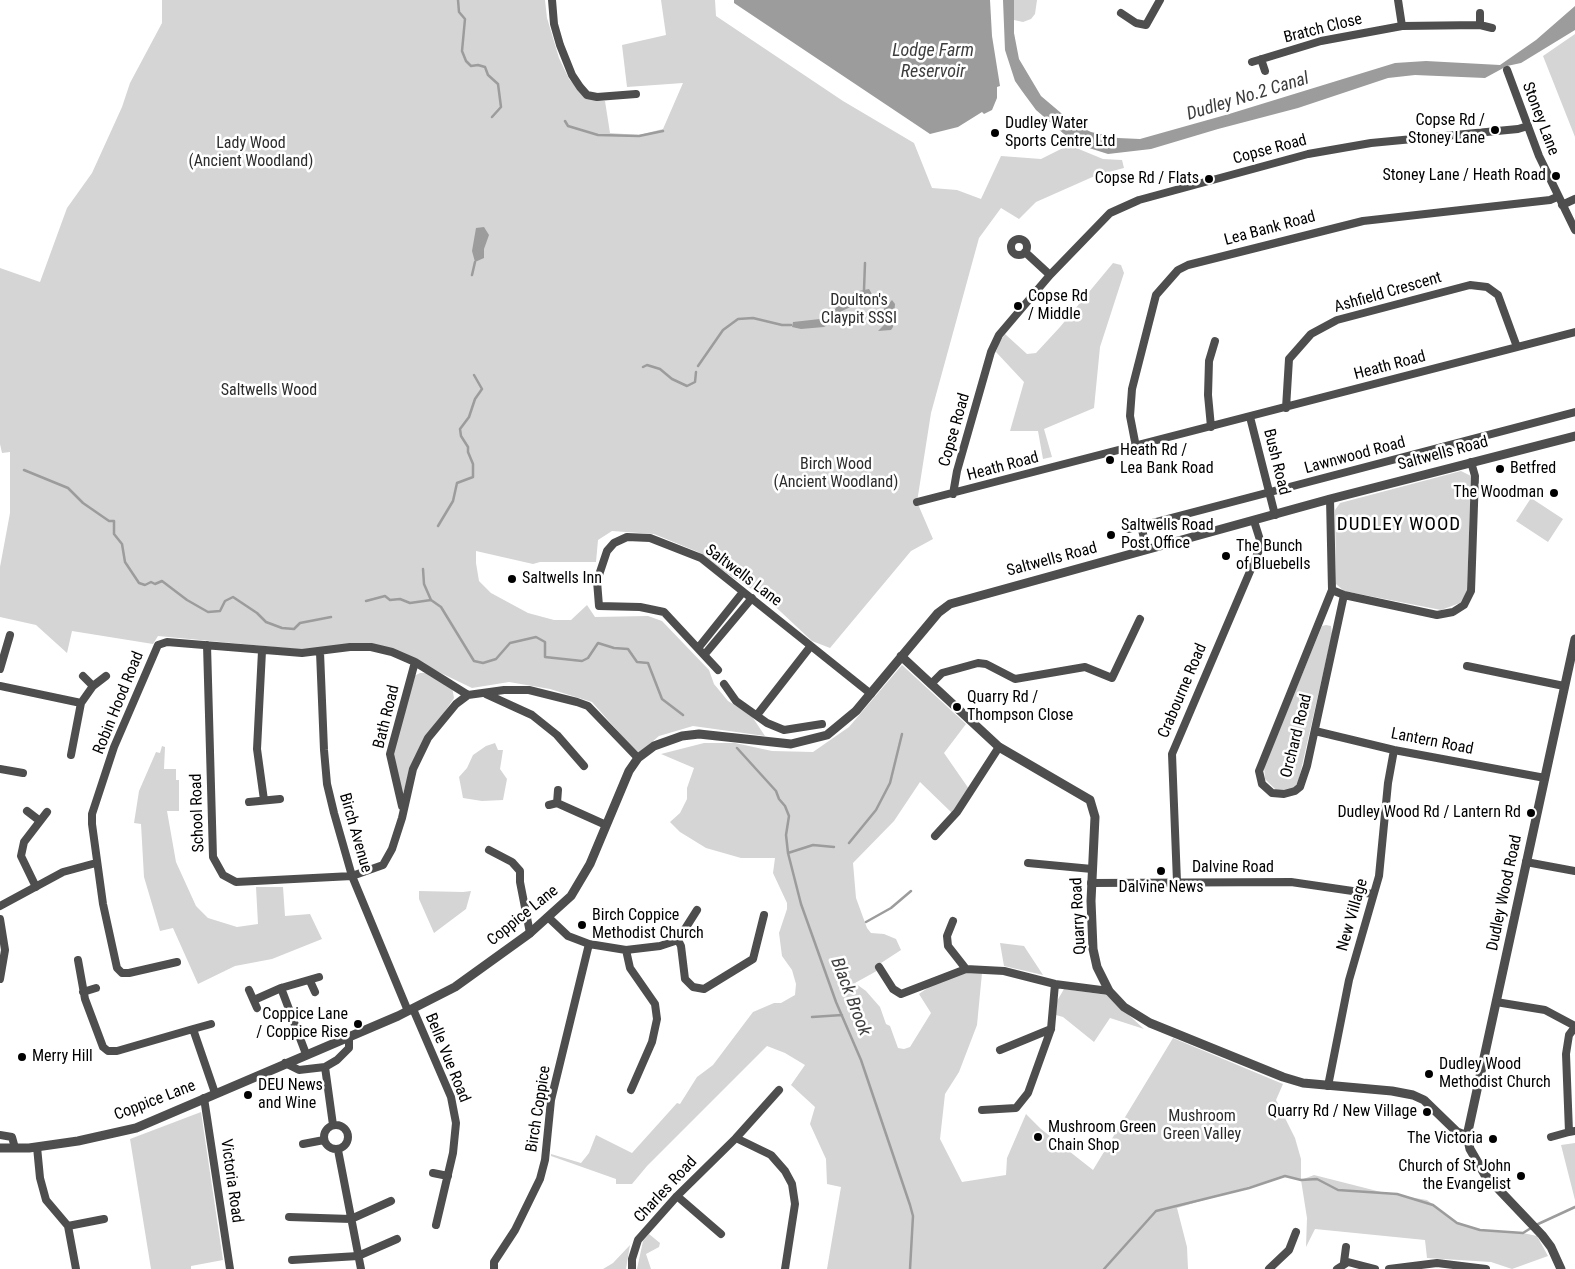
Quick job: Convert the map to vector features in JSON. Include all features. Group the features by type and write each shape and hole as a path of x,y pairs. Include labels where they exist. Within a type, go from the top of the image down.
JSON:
{"street":[{"path":"552,0 554,24 560,45 572,75 587,95 597,97 636,94"},
{"path":"1122,13 1136,23 1146,26 1160,0"},
{"path":"1398,0 1402,26"},
{"path":"1480,13 1480,25"},
{"name":"Bratch Close","path":"1252,62 1321,41 1402,26 1480,25 1492,28"},
{"path":"1261,59 1265,71"},
{"name":"Stoney Lane","path":"1507,70 1557,196 1575,230"},
{"name":"Copse Road","path":"953,494 956,471 991,352 999,335 1050,274 1110,213 1139,200 1308,154 1371,143 1518,130 1528,126"},
{"name":"Lea Bank Road","path":"1136,447 1130,416 1132,389 1156,295 1178,270 1188,265 1354,223 1550,200 1557,196"},
{"path":"1562,204 1575,199"},
{"path":"1025,252 1050,274"},
{"name":"Ashfield Crescent","path":"1286,408 1289,359 1311,334 1337,320 1432,294 1470,285 1487,287 1498,295 1517,347"},
{"name":"Heath Road","path":"917,502 1136,447 1575,332"},
{"path":"1212,427 1208,395 1209,361 1216,341"},
{"name":"Lawnwood Road","path":"1129,529 1575,412"},
{"name":"Bush Road","path":"1250,417 1276,515"},
{"name":"Saltwells Road","path":"732,738 773,743 805,742 827,735 856,711 938,613 957,601 1471,462 1575,436"},
{"path":"1332,590 1344,595 1437,615 1453,612 1464,605 1471,591 1475,476 1471,462"},
{"name":"Orchard Road","path":"1330,500 1332,590 1322,619 1259,771 1262,784 1267,789 1284,794 1300,787 1315,731 1344,595"},
{"name":"Crabourne Road","path":"1176,882 1172,754 1260,548 1261,542 1254,521"},
{"path":"1141,526 1144,538"},
{"name":"Saltwells Lane","path":"718,670 699,647 664,612 640,607 594,606 597,581 607,551 614,543 627,537 660,540 701,558 871,694"},
{"path":"699,647 743,592"},
{"path":"705,654 752,598"},
{"path":"931,684 942,674 978,663 986,664 1015,679 1084,667 1112,678 1140,619"},
{"path":"1322,619 1337,624"},
{"path":"0,669 4,644 10,635"},
{"name":"Dudley Wood Road","path":"1561,1269 1551,1247 1542,1235 1528,1218 1485,1175 1472,1153 1467,1136 1575,639"},
{"name":"Robin Hood Road","path":"177,962 129,973 122,973 117,968 96,863 92,814 114,747 158,645 167,642 262,651 320,652 350,647 371,648 392,652 415,662 468,695"},
{"name":"School Road","path":"207,646 212,851 218,868 232,881 242,883 352,876"},
{"path":"757,715 810,647"},
{"path":"262,651 257,741 264,800"},
{"name":"Birch Avenue","path":"320,652 320,707 327,784 352,876 411,1010"},
{"name":"Quarry Road","path":"901,656 999,747 1090,800 1095,817 1091,883 1093,949 1097,967 1109,991 1124,1007 1150,1023 1283,1077 1303,1083 1392,1091 1414,1095 1424,1100 1457,1132 1467,1136"},
{"name":"Bath Road","path":"403,808 390,754 396,726 415,662"},
{"path":"1467,666 1564,686"},
{"path":"83,676 93,686"},
{"path":"71,755 81,703 93,686 106,676"},
{"path":"724,684 736,701 767,723 784,730 822,724"},
{"path":"0,686 81,703"},
{"path":"468,695 529,690 588,706 638,758"},
{"path":"484,693 532,715 557,735 584,766"},
{"name":"Bath Road","path":"352,876 378,868 386,861 402,818 413,769 428,738 456,704 468,695"},
{"name":"Lantern Road","path":"1315,731 1394,750 1545,778"},
{"name":"Coppice Lane","path":"0,1148 38,1147 78,1141 136,1128 411,1010 456,987 530,934 550,918 571,896 590,864 629,771 638,758 654,746 682,736 699,734 732,738"},
{"path":"935,836 957,812 999,747"},
{"name":"New Village","path":"1328,1086 1349,980 1378,876 1388,783 1394,750"},
{"path":"0,769 23,773"},
{"path":"558,790 553,804 606,824"},
{"path":"249,802 280,799"},
{"path":"27,811 40,821"},
{"path":"36,887 21,856 24,842 47,812"},
{"path":"489,850 512,862 520,871 520,882 530,934"},
{"path":"1526,862 1575,871"},
{"path":"0,906 63,872 96,863"},
{"path":"1028,863 1092,869"},
{"name":"Dalvine Road","path":"1091,883 1291,882 1373,894"},
{"path":"550,918 568,936 589,944 626,950 654,947 678,940 697,910"},
{"path":"678,940 681,946 685,978 693,987 704,989 753,959 758,949 764,915"},
{"path":"0,919 5,950 0,979"},
{"path":"953,921 947,936 948,946 966,968"},
{"name":"Birch Coppice","path":"494,1269 494,1262 515,1230 540,1179 545,1160 551,1100 589,944"},
{"path":"626,950 630,968 652,998 657,1012 652,1042 631,1090"},
{"path":"78,960 83,992 103,1047 108,1051 117,1051 211,1024"},
{"path":"879,967 893,989 901,994 966,968 1004,971 1055,984 1109,991"},
{"path":"254,1000 281,988 319,977"},
{"path":"310,981 315,992"},
{"path":"982,1110 1010,1110 1021,1105 1028,1093 1051,1029 1055,984"},
{"path":"83,992 96,988"},
{"path":"281,988 306,1054"},
{"path":"249,990 257,1008"},
{"path":"1496,1002 1545,1010 1575,1026 1569,1036 1566,1054 1572,1132 1552,1138"},
{"name":"Belle Vue Road","path":"411,1010 451,1097 455,1112 456,1135 436,1225"},
{"path":"1000,1050 1051,1029"},
{"path":"193,1030 215,1093"},
{"path":"286,1063 299,1070 325,1067 337,1060 349,1048 349,1036"},
{"path":"325,1067 333,1125"},
{"name":"Charles Road","path":"632,1269 632,1259 638,1240 677,1196 736,1138 779,1090"},
{"name":"Victoria Road","path":"204,1098 230,1269"},
{"path":"333,1125 339,1126 347,1132 347,1143 338,1150 329,1148 324,1140 325,1131 333,1125"},
{"path":"0,1136 12,1137 15,1148"},
{"path":"736,1138 771,1155 785,1171 792,1184 795,1204 786,1269"},
{"path":"303,1144 324,1140"},
{"path":"38,1147 40,1178 46,1200 68,1226 76,1269"},
{"path":"338,1150 361,1269"},
{"path":"433,1173 448,1176"},
{"path":"677,1196 721,1234"},
{"path":"289,1217 351,1219 391,1201"},
{"path":"68,1226 104,1219"},
{"path":"1269,1269 1289,1250 1296,1232"},
{"path":"292,1260 358,1256 397,1239"},
{"path":"1338,1269 1344,1262 1346,1247"},
{"path":"1344,1262 1375,1269"},
{"path":"1389,1269 1449,1263 1486,1269"}],"green space":[{"name":"Saltwells Wood","path":"162,0 545,0 547,18 559,58 569,79 586,98 605,101 610,133 639,135 663,129 683,83 627,87 622,45 666,35 661,0 715,0 716,16 843,101 914,143 932,188 957,190 981,199 1001,156 1041,159 1069,145 1103,159 1122,160 1124,168 1097,175 1036,202 1019,219 1001,208 979,238 931,413 917,502 933,539 911,551 830,648 812,641 766,598 732,577 698,552 654,534 612,531 598,540 596,562 540,562 533,564 476,551 479,581 491,593 528,613 554,620 571,620 587,605 595,617 648,616 662,621 709,670 714,684 728,701 751,715 765,736 693,726 659,736 638,754 592,702 550,689 509,682 472,688 418,662 372,645 306,650 158,636 153,644 72,631 67,653 36,625 0,617 0,567 10,513 10,452 2,453 0,444 0,268 40,282 67,208 92,173 122,107 130,83 162,23"},
{"path":"1014,0 1037,0 1035,14 1031,19 1023,22 1014,20"},
{"path":"1575,34 1575,137 1543,56"},
{"path":"1113,263 1121,265 1124,273 1100,347 1094,408 1044,429 1052,457 1043,459 1038,431 1010,431 1024,382 996,352 999,343 1005,334 1027,354 1036,353"},
{"path":"1461,471 1471,476 1467,592 1460,603 1441,610 1344,591 1336,584 1335,510 1340,503"},
{"path":"1531,498 1563,519 1548,542 1516,521"},
{"path":"1322,626 1331,626 1332,634 1298,783 1294,788 1282,791 1276,790 1265,779 1264,767"},
{"name":"Mushroom Green Valley","path":"902,665 966,724 944,753 969,789 953,814 920,782 894,821 853,863 856,898 867,928 871,933 884,934 896,939 901,950 881,963 882,968 855,983 866,991 880,1007 886,1024 890,1026 898,1048 904,1049 910,1047 931,1013 919,994 936,982 967,972 982,973 977,1025 959,1072 945,1094 940,1139 962,1182 1006,1175 1007,1158 1026,1114 1041,1129 1093,1170 1173,1038 1283,1084 1276,1100 1295,1138 1301,1159 1301,1180 1285,1176 1177,1208 1187,1247 1188,1269 827,1269 841,1187 827,1184 826,1159 810,1124 815,1107 791,1085 805,1065 785,1053 767,1046 647,1166 632,1184 616,1184 616,1179 551,1156 551,1154 581,1163 589,1153 596,1135 632,1153 677,1103 680,1104 697,1077 713,1065 753,1012 774,1003 781,1003 795,995 796,984 792,970 782,956 779,933 787,909 787,903 773,873 775,858 741,858 706,848 680,832 670,822 680,813 687,799 687,788 694,768 661,754 704,743 735,743 772,751 813,752 849,727"},
{"path":"420,673 428,673 452,687 454,698 415,756 402,797 393,755 414,676"},
{"path":"495,743 498,750 503,750 500,769 507,779 503,800 482,801 463,798 459,777 467,768 473,755 486,746"},
{"path":"162,746 165,747 164,769 176,769 176,780 179,780 179,811 167,811 176,862 196,906 208,918 237,927 258,924 256,887 283,887 285,916 310,914 322,939 272,959 235,966 198,984 173,928 160,931 144,877 141,824 134,823 139,791 156,752 160,753"},
{"path":"419,891 471,891 466,909 434,933 419,899"},
{"path":"1000,943 1024,946 1043,975 1004,966"},
{"path":"1064,989 1107,995 1144,1029 1110,1018 1094,1042 1063,1017 1056,1015 1057,1001"},
{"path":"201,1112 223,1260 191,1266 191,1269 151,1269 130,1139"},
{"path":"1575,1143 1575,1200 1561,1145"},
{"path":"1314,1175 1385,1193 1427,1200 1457,1223 1480,1230 1523,1233 1537,1236 1548,1256 1512,1269 1491,1262 1427,1258 1425,1240 1315,1229 1306,1247 1307,1218 1301,1180"},
{"path":"649,1234 660,1243 659,1247 646,1254 651,1269 637,1269 643,1241"},
{"path":"630,1245 626,1269 603,1269 613,1263"}],"water":[{"name":"Lodge Farm Reservoir","path":"734,0 990,0 992,36 1000,86 997,87 997,98 992,110 984,114 982,112 958,127 930,134 734,3"},
{"path":"1003,0 1014,0 1014,33 1019,59 1041,96 1074,124 1091,132 1118,138 1140,139 1395,63 1426,61 1500,65 1536,40 1575,6 1575,30 1521,63 1507,66 1485,78 1415,75 1388,78 1298,108 1151,149 1108,154 1089,148 1064,134 1036,110 1015,81 1005,50"},
{"path":"484,227 489,235 484,249 484,258 475,262 472,251 476,228"},
{"path":"869,289 872,294 867,306 859,303 842,311 834,321 824,327 801,329 792,327 793,322 820,319 830,315 841,302 854,292"},
{"path":"892,300 895,304 893,327 891,330 878,331 886,323 883,310"}],"waterway":[{"name":"Black Brook","path":"458,0 459,12 465,19 462,51 466,61 471,66 485,67 488,75 498,84 501,107 492,117"},
{"path":"565,121 568,126 598,135 639,136 663,131"},
{"name":"Black Brook","path":"472,275 475,262"},
{"path":"864,290 865,263"},
{"path":"871,300 885,307"},
{"path":"698,366 723,330 738,319 753,318 782,325 791,325"},
{"path":"643,367 647,365 660,369 672,379 687,386 695,382 696,372"},
{"name":"Black Brook","path":"438,526 453,501 457,483 473,477 473,464 460,429 469,417 475,399 482,389 474,375"},
{"path":"24,470 68,488 83,503 109,521 114,521 114,534 122,544 125,562 139,583 145,585 151,582 155,584 162,581 187,600 208,612 220,611 225,601 233,597 257,613 266,622 282,628 294,629 300,623 331,617"},
{"name":"Black Brook","path":"423,569 424,584 431,600 441,607 474,661 483,663 496,659 510,643 536,637 545,642 545,657 582,661 588,658 598,643 614,648 628,649 637,662 648,663 662,699 683,715"},
{"path":"366,601 385,596 390,600 400,599 410,603 431,600"},
{"path":"849,843 876,810 890,783 902,734"},
{"name":"Black Brook","path":"737,748 776,791 789,816 786,835 788,853 801,904 836,1002 861,1060 913,1216 910,1269"},
{"path":"788,853 813,845 834,847"},
{"path":"866,922 891,908 911,891"},
{"path":"812,1017 842,1015"},
{"path":"1104,1269 1156,1211 1249,1188 1285,1176 1301,1180 1317,1179 1338,1190 1397,1194 1433,1205 1457,1223 1480,1230 1523,1233 1531,1228"},
{"path":"1536,1225 1575,1207"}],"place":[{"name":"Copse Rd / Stoney Lane","path":"1495,130"},
{"name":"Dudley Water Sports Centre Ltd","path":"995,133"},
{"name":"Stoney Lane / Heath Road","path":"1556,176"},
{"name":"Copse Rd / Flats","path":"1209,179"},
{"name":"Copse Rd / Middle","path":"1018,306"},
{"name":"Heath Rd / Lea Bank Road","path":"1110,460"},
{"name":"Betfred","path":"1500,469"},
{"name":"The Woodman","path":"1554,493"},
{"name":"Saltwells Road Post Office","path":"1111,535"},
{"name":"The Bunch of Bluebells","path":"1226,556"},
{"name":"Saltwells Inn","path":"512,579"},
{"name":"Quarry Rd / Thompson Close","path":"957,707"},
{"name":"Dudley Wood Rd / Lantern Rd","path":"1531,813"},
{"name":"Dalvine News","path":"1161,871"},
{"name":"Birch Coppice Methodist Church","path":"582,925"},
{"name":"Coppice Lane / Coppice Rise","path":"358,1024"},
{"name":"Merry Hill","path":"22,1057"},
{"name":"Dudley Wood Methodist Church","path":"1429,1074"},
{"name":"DEU News and Wine","path":"248,1095"},
{"name":"Quarry Rd / New Village","path":"1427,1112"},
{"name":"Mushroom Green Chain Shop","path":"1038,1137"},
{"name":"The Victoria","path":"1493,1139"},
{"name":"Church of St John the Evangelist","path":"1521,1176"}],"district":[{"name":"DUDLEY WOOD","path":"1399,525"}],"water label":[{"name":"Dudley No.2 Canal","path":"1248,97"}],"park label":[{"name":"Lady Wood (Ancient Woodland)","path":"251,153"},
{"name":"Doulton's Claypit SSSI","path":"859,310"},
{"name":"Birch Wood (Ancient Woodland)","path":"836,474"}]}
